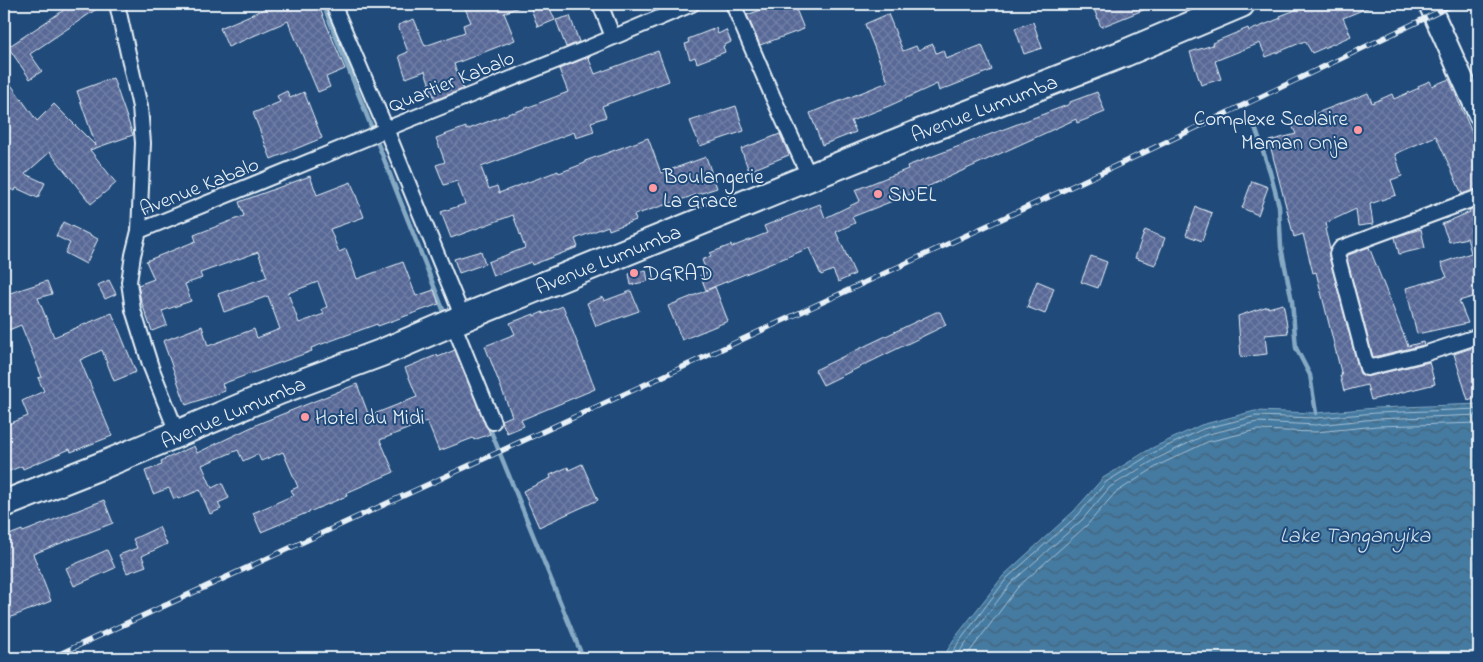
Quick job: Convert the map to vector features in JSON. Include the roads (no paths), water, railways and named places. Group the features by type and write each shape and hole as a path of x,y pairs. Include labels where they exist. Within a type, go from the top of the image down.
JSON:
{"highway":[{"name":"Avenue Lumumba","path":"4,504 178,435 279,391 381,353 929,129 1125,54 1208,10 1241,4"}],"street":[{"path":"117,4 140,107 143,143 139,231"},
{"path":"333,4 386,129"},
{"path":"600,4 613,37"},
{"name":"Quartier Kabalo","path":"493,422 458,321 386,129 692,4"},
{"path":"733,4 810,178"},
{"path":"1429,4 1479,115"},
{"name":"Avenue Kabalo","path":"178,435 151,367 133,310 129,282 139,231 386,129"},
{"path":"1479,196 1341,248 1337,254 1367,368 1424,354 1479,336"}],"water":[{"name":"Lake Tanganyika","path":"1479,404 1479,658 943,658 954,639 1004,575 1074,511 1103,478 1150,449 1201,425 1255,411 1316,413 1376,408"}],"waterway":[{"path":"323,4 446,317"},
{"path":"1254,124 1279,206 1281,247 1292,301 1296,348 1310,375 1316,413"},
{"path":"488,424 583,658"}],"railway":[{"path":"51,658 1122,163 1455,4"}],"place":[{"name":"Complexe Scolaire Maman Onja","path":"1358,130"},
{"name":"Boulangerie La Grace","path":"653,188"},
{"name":"SNEL","path":"878,194"},
{"name":"DGRAD","path":"634,273"},
{"name":"Hotel du Midi","path":"305,417"}]}
